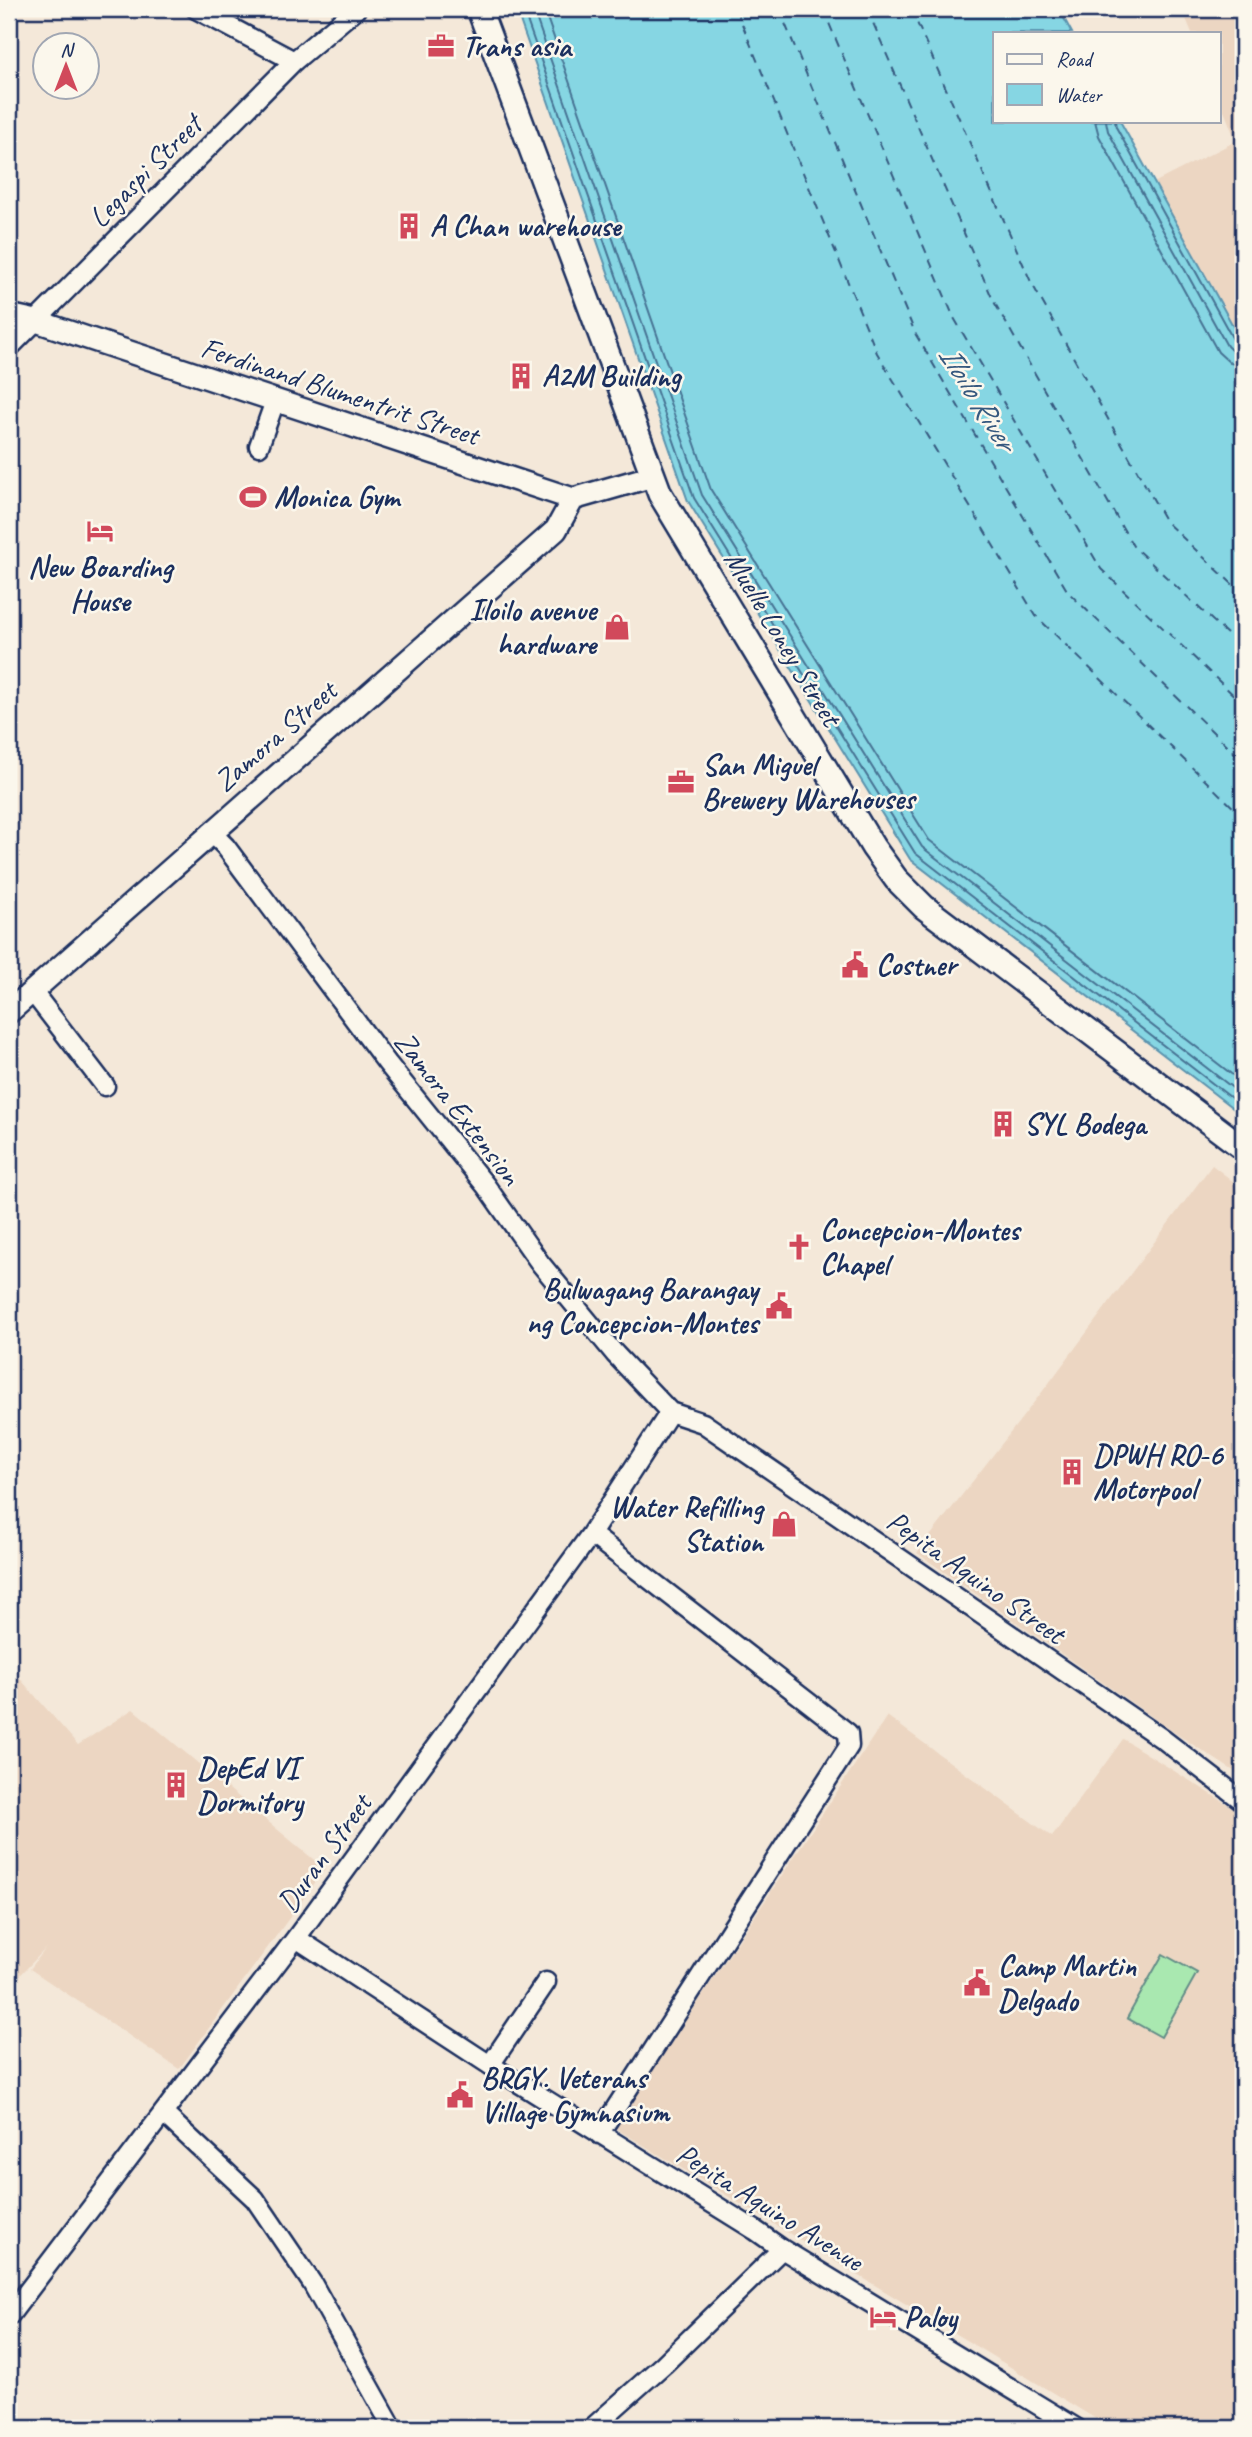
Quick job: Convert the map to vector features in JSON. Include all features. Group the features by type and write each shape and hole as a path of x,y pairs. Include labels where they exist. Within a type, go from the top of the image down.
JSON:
{"main road":[{"name":"Muelle Loney Street","path":"479,9 660,494 859,824 896,879 924,907 1243,1149"}],"street":[{"path":"197,9 294,61"},
{"name":"Legaspi Street","path":"9,348 294,61 356,9"},
{"name":"Ferdinand Blumentrit Street","path":"9,314 573,499"},
{"path":"260,446 275,401"},
{"path":"573,499 653,476"},
{"name":"Zamora Street","path":"9,1012 555,530 573,499"},
{"name":"Zamora Extension","path":"211,832 225,846 387,1063 486,1186 540,1263 615,1354 670,1412"},
{"path":"32,991 105,1086"},
{"name":"Duran Street","path":"9,2316 296,1938 592,1534 670,1412"},
{"name":"Pepita Aquino Street","path":"670,1412 703,1423 1164,1740 1243,1801"},
{"path":"592,1534 848,1733 850,1740 849,1746 599,2134"},
{"name":"Pepita Aquino Avenue","path":"296,1938 490,2065 782,2249 1076,2428"},
{"path":"490,2065 546,1982"},
{"path":"163,2113 255,2199 312,2283 393,2428"},
{"path":"592,2428 664,2364 782,2249"}],"shaded area":[{"path":"1182,9 1243,9 1243,364 1130,195 1236,141 1220,101 1220,32 1192,32"},
{"path":"1212,1165 1243,1189 1243,1777 1178,1735 917,1553 1049,1383"},
{"path":"9,1666 78,1745 133,1709 325,1869 179,2069 30,1969 46,1948 9,1987"},
{"name":"Camp Martin Delgado","path":"887,1716 1052,1837 1123,1739 1243,1814 1243,2428 1111,2428 615,2128"}],"green space":[{"path":"1163,1954 1197,1973 1161,2037 1127,2018"}],"water":[{"name":"Iloilo River","path":"516,9 1059,9 1071,32 993,32 993,122 1121,122 1243,344 1243,1116 910,859 688,501"}],"ferry route":[{"path":"736,9 877,353 1036,616 1243,817"},
{"path":"779,9 916,335 1068,592 1243,761"},
{"path":"823,9 954,318 1101,569 1243,704"},
{"path":"867,9 993,300 1133,546 1243,649"},
{"path":"911,9 1031,282 1166,522 1243,594"}],"place":[{"name":"Trans asia","path":"441,46"},
{"name":"A Chan warehouse","path":"409,226"},
{"name":"A2M Building","path":"521,376"},
{"name":"Monica Gym","path":"253,497"},
{"name":"New Boarding House","path":"100,531"},
{"name":"Iloilo avenue hardware","path":"617,627"},
{"name":"San Miguel Brewery Warehouses","path":"681,782"},
{"name":"Costner","path":"855,965"},
{"name":"SYL Bodega","path":"1003,1124"},
{"name":"Concepcion-Montes Chapel","path":"799,1247"},
{"name":"Bulwagang Barangay ng Concepcion-Montes","path":"779,1306"},
{"name":"DPWH RO-6 Motorpool","path":"1072,1472"},
{"name":"Water Refilling Station","path":"784,1524"},
{"name":"DepEd VI Dormitory","path":"176,1785"},
{"name":"Camp Martin Delgado","path":"977,1983"},
{"name":"BRGY. Veterans Village Gymnasium","path":"460,2095"},
{"name":"Paloy","path":"883,2317"}]}
